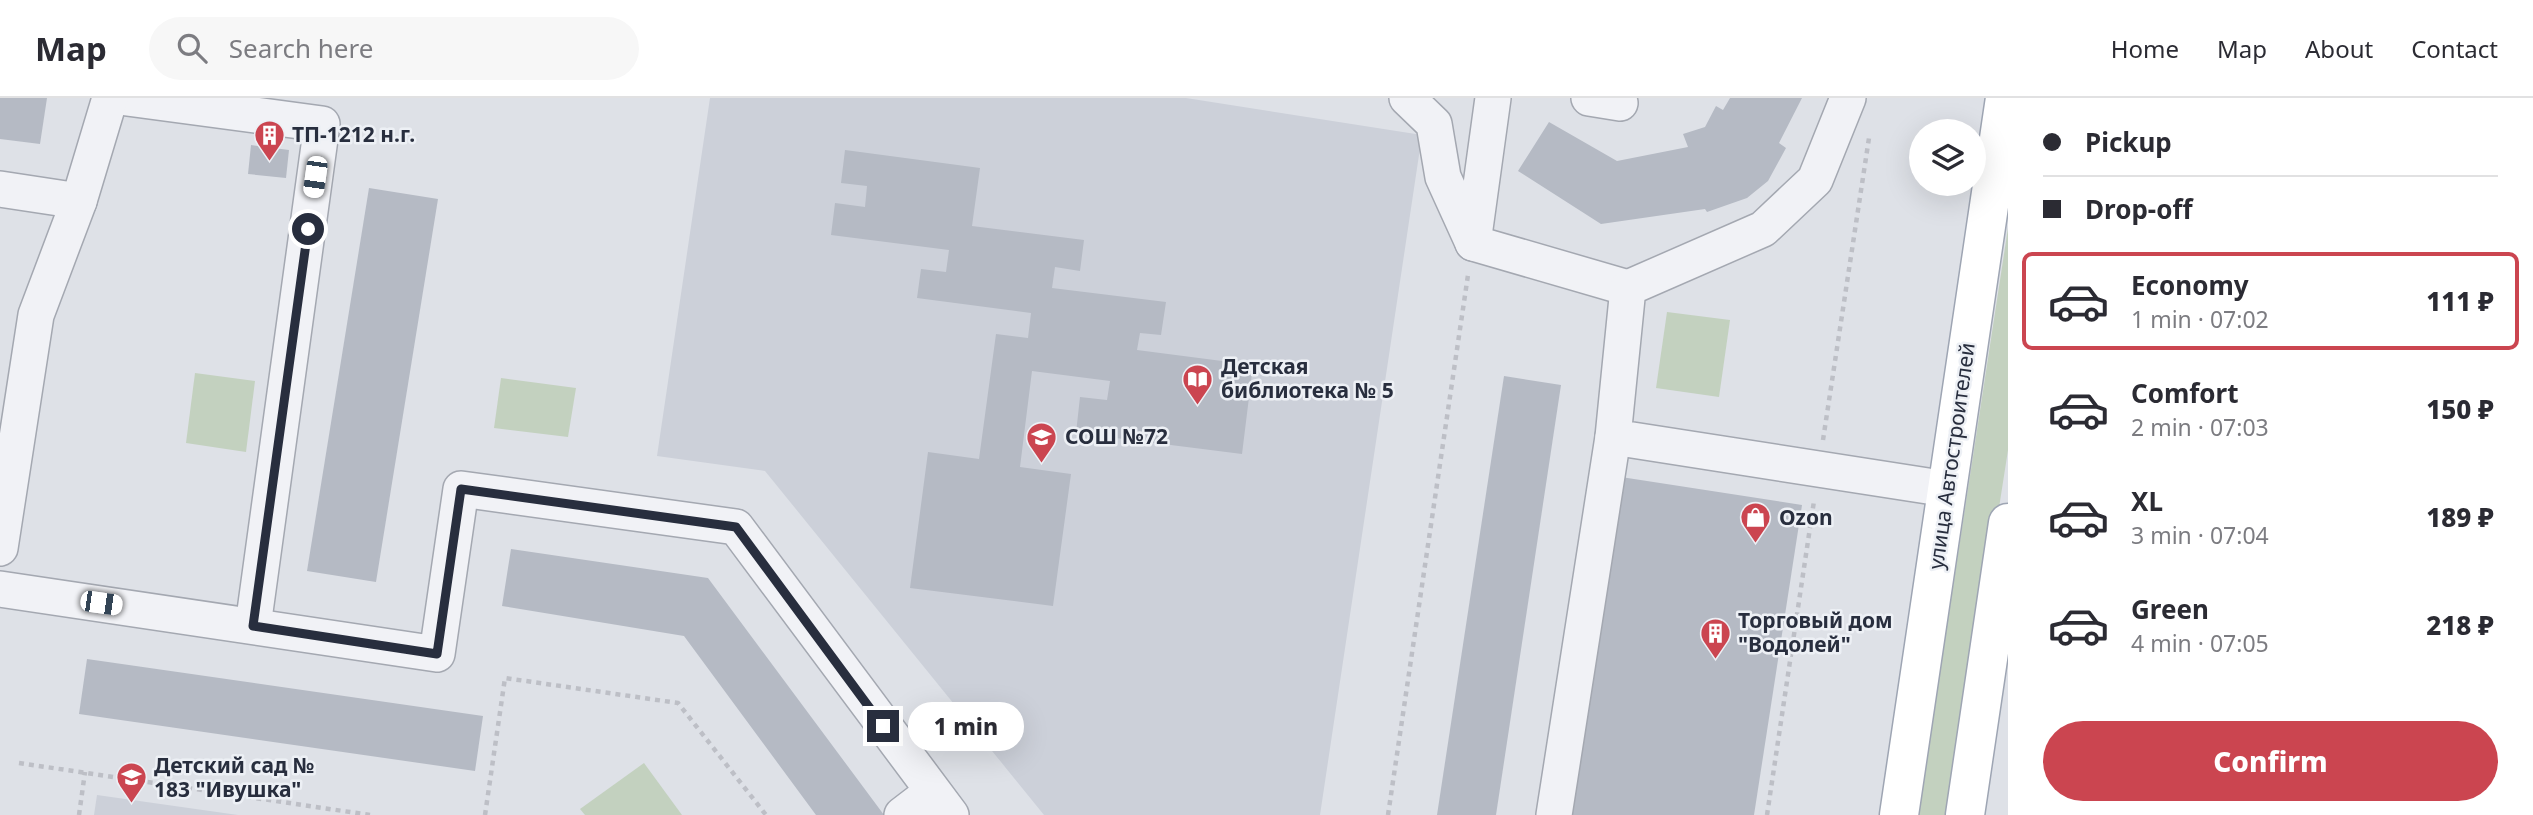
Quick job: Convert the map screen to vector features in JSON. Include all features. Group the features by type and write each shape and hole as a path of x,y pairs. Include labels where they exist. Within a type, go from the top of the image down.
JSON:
{"main road":[{"name":"улица Автостроителей","path":"1899,815 2004,98"},
{"path":"1965,815 2008,523"}],"lane":[{"path":"0,548 36,315 79,201 110,98"},
{"path":"127,98 322,124 253,626"},
{"path":"1407,98 1434,124 1443,177 1473,243 1628,288 1763,229 1815,180 1848,98"},
{"path":"1473,243 1493,98"},
{"path":"0,189 79,201"},
{"path":"1554,815 1613,437 1628,288"},
{"path":"1613,437 1947,489"},
{"path":"0,589 437,654 461,489 736,527 942,804 902,815"}],"path":[{"path":"1388,815 1473,243"},
{"path":"485,815 505,678 678,703 766,815"},
{"path":"19,763 370,815"},
{"path":"79,815 85,772"}],"shaded area":[{"name":"СОШ №72","path":"710,98 1186,98 1422,135 1320,815 1044,815 765,471 657,456"},
{"name":"Детский сад № 183 \"Ивушка\"","path":"97,795 238,815 94,815"}],"green space":[{"path":"2008,228 2008,450 1951,815 1918,815"},
{"path":"1667,312 1730,320 1719,397 1656,388"},
{"path":"195,373 255,381 246,452 186,443"},
{"path":"501,378 576,388 568,437 494,428"},
{"path":"644,763 682,815 585,815 580,809"}],"building":[{"path":"0,98 47,98 40,144 0,139"},
{"path":"1730,98 1802,98 1779,143 1786,148 1768,181 1747,198 1707,212 1705,209 1601,224 1518,171 1549,122 1617,161 1688,147 1683,134 1705,127 1716,106 1723,110"},
{"name":"ТП-1212 н.г.","path":"251,145 289,150 286,178 248,174"},
{"path":"845,150 980,168 972,226 1084,240 1080,271 1055,267 1052,288 1166,302 1161,335 1140,333 1137,350 1253,365 1242,454 1076,433 1080,397 1107,400 1110,381 1032,371 1020,467 1071,474 1053,606 910,588 928,452 979,459 996,334 1028,338 1031,313 917,298 921,269 946,272 949,250 831,235 835,203 865,207 867,186 841,183"},
{"path":"369,188 438,199 376,582 307,571"},
{"path":"1504,376 1561,385 1496,815 1437,815"},
{"name":"Торговый дом \"Водолей\"","path":"1621,477 1802,505 1754,815 1569,815"},
{"path":"511,549 708,578 884,815 816,815 684,636 502,606"},
{"path":"87,659 483,716 475,771 79,714"}],"place":[{"name":"ТП-1212 н.г.","path":"269,162"},
{"name":"Детская библиотека № 5","path":"1198,406"},
{"name":"СОШ №72","path":"1042,464"},
{"name":"Ozon","path":"1756,545"},
{"name":"Торговый дом \"Водолей\"","path":"1715,660"},
{"name":"Детский сад № 183 \"Ивушка\"","path":"131,805"}],"route":[{"path":"308,229 253,626 437,654 461,489 736,527 883,726"}]}
